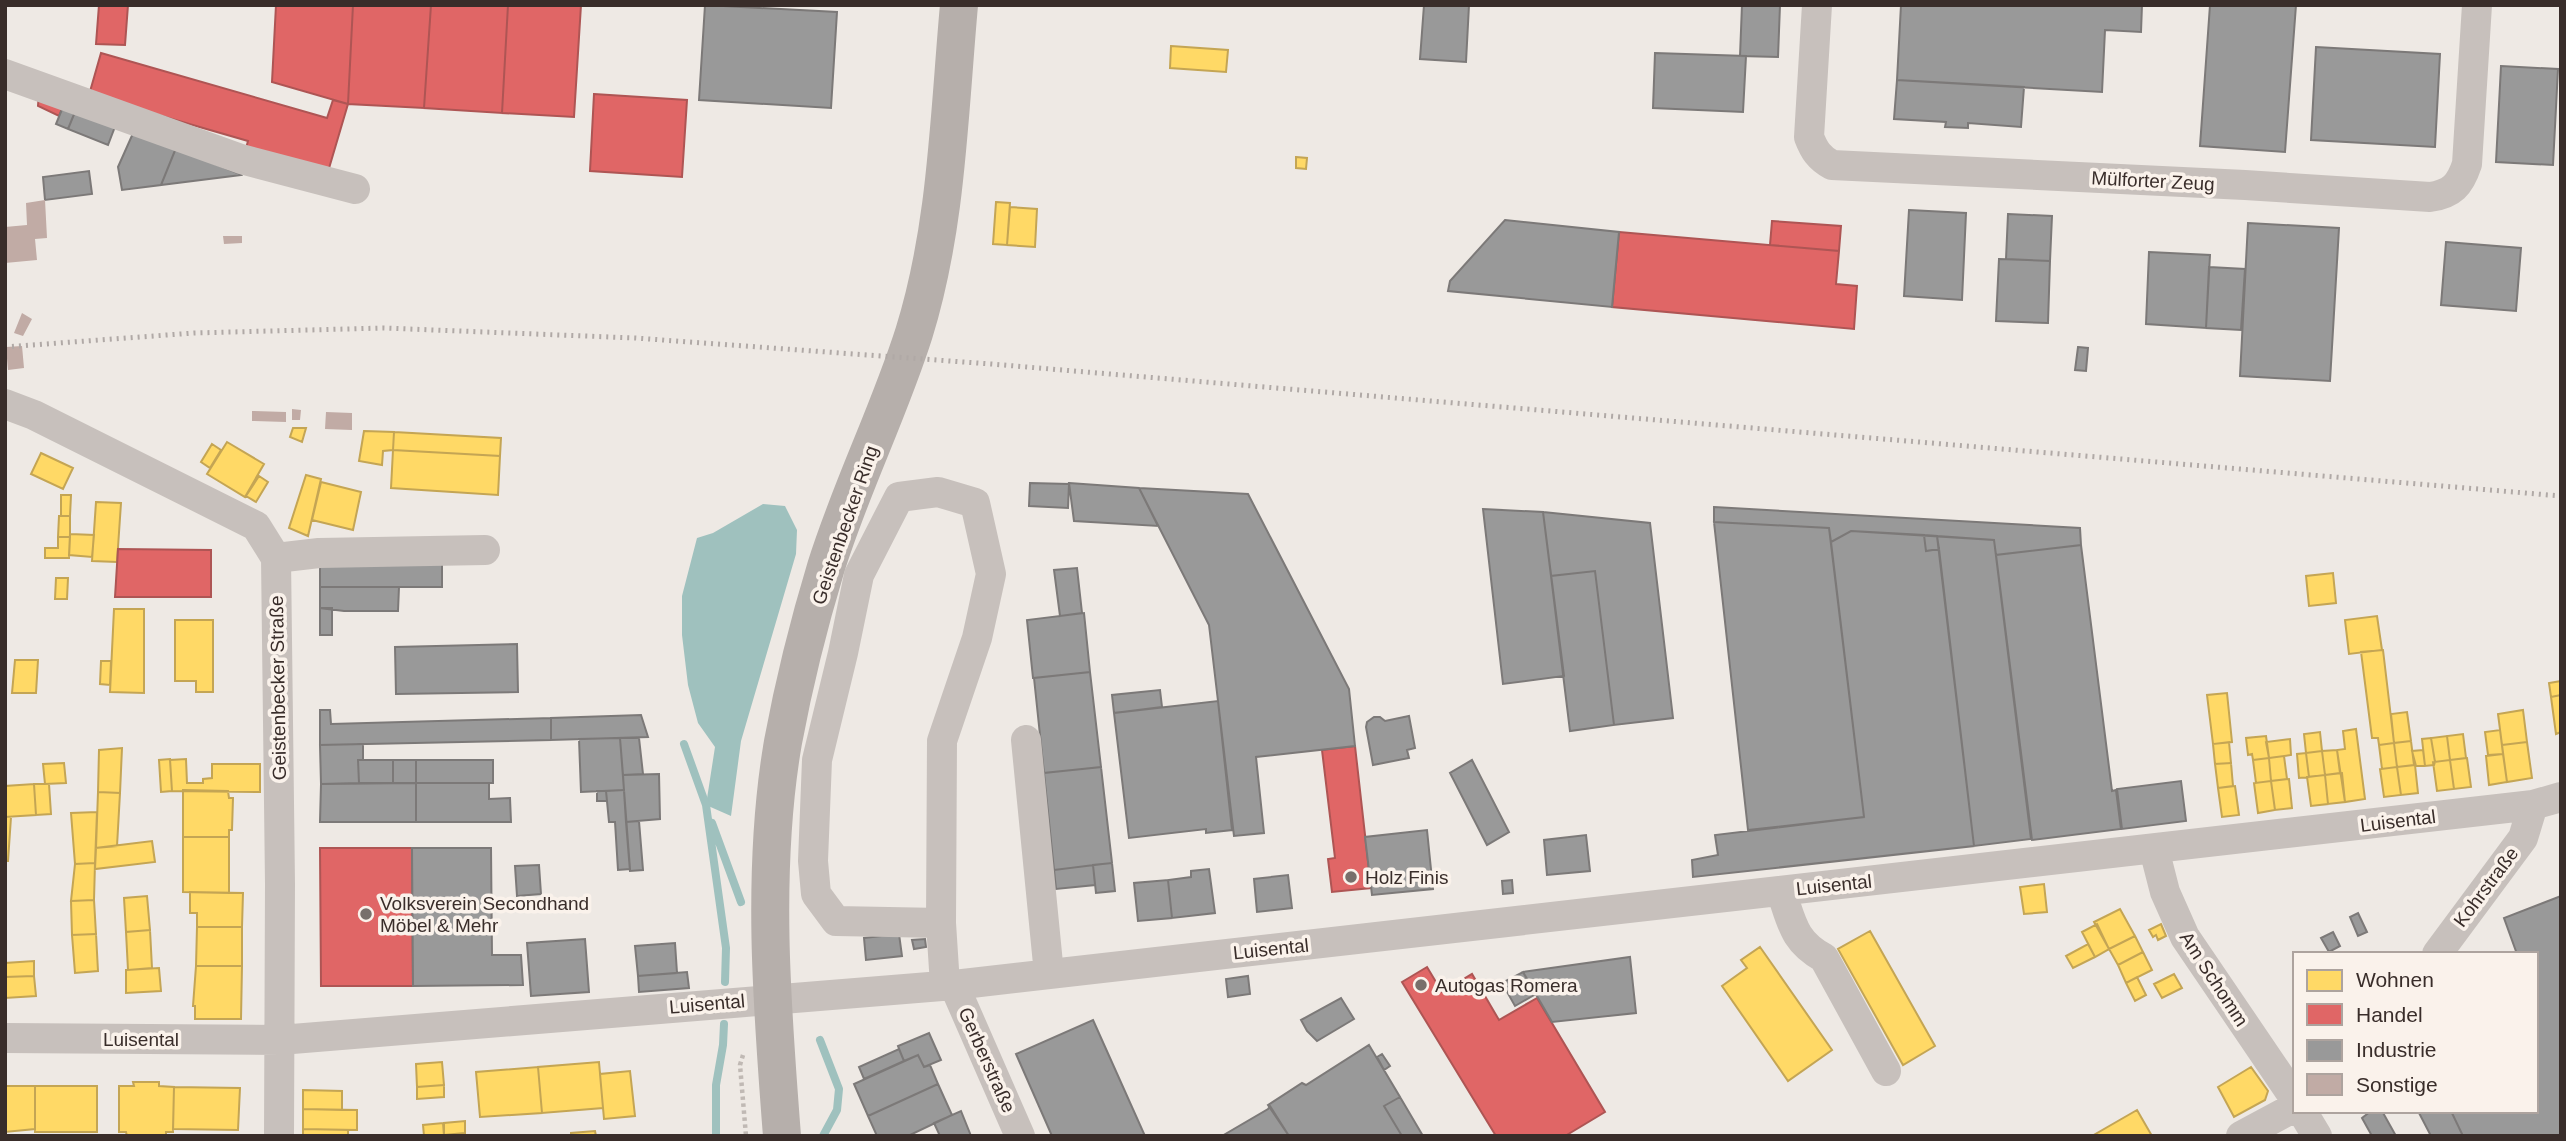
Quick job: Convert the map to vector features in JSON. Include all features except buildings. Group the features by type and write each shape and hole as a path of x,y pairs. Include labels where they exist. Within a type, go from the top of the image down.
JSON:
{"main road":[{"name":"Geistenbecker Ring","path":"782,1136 773,999 771,898 774,817 783,743 827,566 914,333 926,287 942,208 959,5"}],"street":[{"name":"Mülforter Zeug","path":"1817,5 1809,137 1814,150 1832,165 2430,197 2446,195 2460,183 2467,164 2476,5"},
{"path":"5,74 241,159 355,189"},
{"path":"5,404 34,415 256,526 276,558 319,553 485,550"},
{"name":"Gerberstraße","path":"940,923 836,921 816,894 813,861 817,760 844,653 859,575 899,497 938,492 975,503 991,574 977,638 950,710 942,741 940,923 949,985 1020,1136"},
{"name":"Geistenbecker Straße","path":"276,558 279,1136"},
{"path":"1026,740 1049,974"},
{"name":"Luisental","path":"5,1038 280,1040 949,985 2154,849 2547,801"},
{"name":"Kohrstraße","path":"2438,952 2523,838 2547,801"},
{"name":"Am Schomm","path":"2154,849 2165,892 2185,937 2293,1096"},
{"path":"1781,891 1796,933 1806,948 1824,958 1886,1071"},
{"path":"2241,1136 2293,1108"},
{"path":"2303,1113 2317,1136"}],"water":[{"path":"763,504 785,506 797,530 796,554 741,741 731,816 706,805 715,747 698,723 688,685 682,635 682,596 697,538 713,533"}],"waterway":[{"path":"684,744 706,805 726,948 725,982"},
{"path":"712,823 741,902"},
{"path":"716,1136 716,1085 724,1024"},
{"path":"820,1040 839,1089 837,1110 823,1136"}],"railway":[{"path":"5,347 194,333 384,328 635,338 991,364 2561,496"}],"place":[{"name":"Holz Finis","path":"1351,877"},
{"name":"Volksverein Secondhand Möbel & Mehr","path":"366,914"},
{"name":"Autogas Romera","path":"1421,985"}]}
